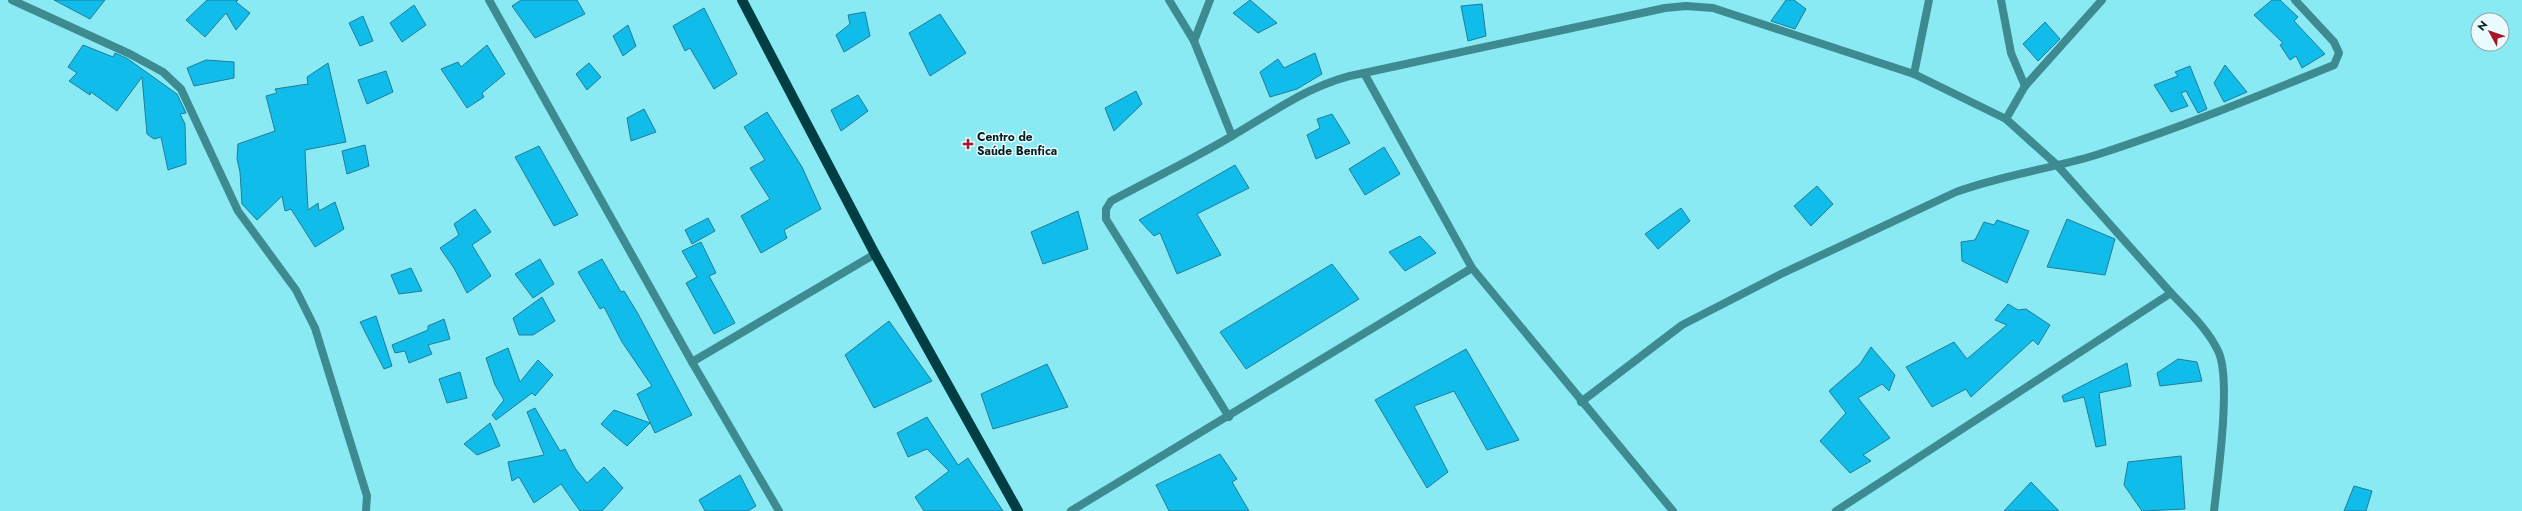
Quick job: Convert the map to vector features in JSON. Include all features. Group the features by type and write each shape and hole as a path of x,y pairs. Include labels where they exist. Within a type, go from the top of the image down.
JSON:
{"main road":[{"path":"742,0 875,254 1018,511"}],"street":[{"path":"12,0 157,68 181,89 238,211 296,290 315,328 367,496 366,511"},
{"path":"489,0 692,362 778,511"},
{"path":"1169,0 1194,41 1232,136"},
{"path":"1194,41 1210,0"},
{"path":"1914,74 1929,0"},
{"path":"2001,0 2011,53 2025,86"},
{"path":"2006,119 2025,86 2102,0"},
{"path":"1581,402 1682,325 1779,275 1956,192 1980,183 2096,155 2223,110 2334,65 2340,53 2334,42 2295,0"},
{"path":"1228,417 1106,219 1106,210 1111,201 1232,136 1302,94 1341,77 1364,74 1580,25 1686,6 1713,8 1914,74 2006,119 2057,164 2205,330 2219,353 2223,384 2214,511"},
{"path":"1364,74 1472,268 1672,511"},
{"path":"692,362 875,254"},
{"path":"1071,511 1472,268"},
{"path":"1836,511 2171,293"}],"building":[{"path":"54,0 105,0 90,19"},
{"path":"207,0 238,0 236,2 250,13 236,30 226,13 205,37 186,20"},
{"path":"521,0 577,0 585,14 535,38 512,6"},
{"path":"1250,0 1277,23 1258,33 1233,13"},
{"path":"1786,0 1794,0 1806,9 1795,29 1771,21"},
{"path":"2272,0 2280,0 2298,17 2294,21 2325,54 2302,68 2296,56 2290,60 2280,45 2283,43 2254,15"},
{"path":"1482,4 1486,36 1468,41 1461,6"},
{"path":"414,5 426,25 402,42 390,23"},
{"path":"704,8 737,74 714,89 690,48 685,51 673,26"},
{"path":"865,12 870,36 844,52 836,35 850,24 848,15"},
{"path":"940,14 966,53 930,76 909,33"},
{"path":"363,16 373,41 360,46 349,23"},
{"path":"2045,22 2060,39 2038,61 2023,44"},
{"path":"628,25 636,46 623,56 613,36"},
{"path":"83,45 113,57 115,53 128,59 177,94 186,113 180,114 185,124 186,164 168,170 161,137 154,139 147,134 142,77 117,111 91,92 90,95 69,81 77,73 68,67"},
{"path":"487,45 505,74 482,93 484,97 467,108 441,69 458,62 461,67"},
{"path":"1315,53 1322,74 1297,89 1270,97 1260,72 1278,59 1284,68"},
{"path":"206,60 234,62 234,78 194,86 187,68"},
{"path":"328,63 346,142 305,150 308,210 318,203 319,211 335,202 344,229 315,247 291,209 285,211 282,196 257,220 242,204 240,172 237,159 238,144 275,131 266,96 277,93 275,89 308,84 307,77"},
{"path":"589,63 601,77 587,90 576,74"},
{"path":"2225,65 2247,92 2224,102 2214,83"},
{"path":"2190,66 2207,109 2198,113 2186,91 2181,93 2188,106 2171,112 2154,85 2178,76 2175,72"},
{"path":"386,71 393,92 367,104 358,80"},
{"path":"1136,91 1142,104 1114,131 1105,108"},
{"path":"858,95 868,111 841,131 831,110"},
{"path":"644,109 656,132 631,141 627,118"},
{"path":"767,112 802,167 821,209 784,230 787,238 761,253 741,216 770,199 750,168 765,160 744,127"},
{"path":"1332,114 1350,143 1316,159 1307,135 1320,128 1317,119"},
{"path":"365,145 369,166 347,174 342,151"},
{"path":"539,146 578,215 554,226 515,157"},
{"path":"1384,147 1400,174 1365,195 1349,169"},
{"path":"1235,165 1249,188 1197,214 1221,255 1177,274 1160,233 1154,236 1139,220"},
{"path":"1817,186 1833,204 1811,226 1794,206"},
{"path":"1681,208 1690,221 1658,249 1645,234"},
{"path":"475,209 491,232 472,245 491,276 467,293 454,268 440,248 459,235 454,224"},
{"path":"1078,211 1088,249 1043,264 1031,232"},
{"path":"708,218 715,231 692,244 685,230"},
{"path":"2067,219 2115,239 2105,275 2047,267"},
{"path":"1997,220 2029,231 2007,283 1962,261 1961,242 1975,240 1984,222 1994,225"},
{"path":"1420,236 1436,253 1405,271 1389,252"},
{"path":"701,242 716,273 709,276 735,323 714,334 686,283 697,277 682,251"},
{"path":"540,259 554,284 533,298 515,274"},
{"path":"602,259 621,292 624,291 637,312 692,415 655,433 637,394 652,386 622,342 604,307 600,309 578,272"},
{"path":"1332,264 1359,299 1246,369 1220,332"},
{"path":"411,268 422,291 399,294 391,275"},
{"path":"542,297 555,321 533,335 519,335 513,318"},
{"path":"2008,304 2018,310 2026,309 2050,325 2038,345 2033,340 1971,397 1966,389 1932,407 1906,367 1954,342 1967,359 2007,325 1995,320"},
{"path":"376,316 392,366 384,369 360,322"},
{"path":"444,319 450,339 428,345 432,354 409,363 405,351 395,353 392,345 428,330 428,326"},
{"path":"889,321 932,381 874,408 845,355"},
{"path":"1871,347 1895,375 1889,391 1882,384 1858,398 1890,438 1863,455 1871,461 1850,473 1820,441 1846,413 1829,391 1860,364"},
{"path":"508,348 520,382 538,360 553,375 535,396 532,393 496,420 492,415 504,400 495,385 486,358"},
{"path":"1466,349 1519,440 1487,450 1454,391 1414,406 1448,472 1427,488 1375,400"},
{"path":"2178,359 2197,362 2202,381 2160,386 2157,373"},
{"path":"2127,363 2131,386 2099,393 2106,445 2096,447 2084,397 2064,402 2062,396"},
{"path":"1047,364 1068,407 993,429 981,394"},
{"path":"460,372 467,398 447,403 439,379"},
{"path":"535,408 560,451 565,449 575,468 587,483 604,467 623,488 602,511 580,511 561,484 534,503 519,477 512,481 508,462 544,455 527,412"},
{"path":"614,410 650,423 627,446 601,424"},
{"path":"927,417 958,465 968,458 1003,511 924,511 915,497 949,471 927,449 908,457 897,433"},
{"path":"490,423 500,446 477,455 464,444"},
{"path":"1220,454 1237,479 1232,482 1249,511 1169,511 1156,485"},
{"path":"2181,456 2185,509 2142,511 2124,485 2128,462"},
{"path":"740,475 756,506 748,511 705,511 699,500"},
{"path":"2031,482 2059,511 2004,511"},
{"path":"2354,486 2372,491 2366,511 2344,511"}],"place":[{"name":"Centro de Saúde Benfica","path":"968,144"}]}
